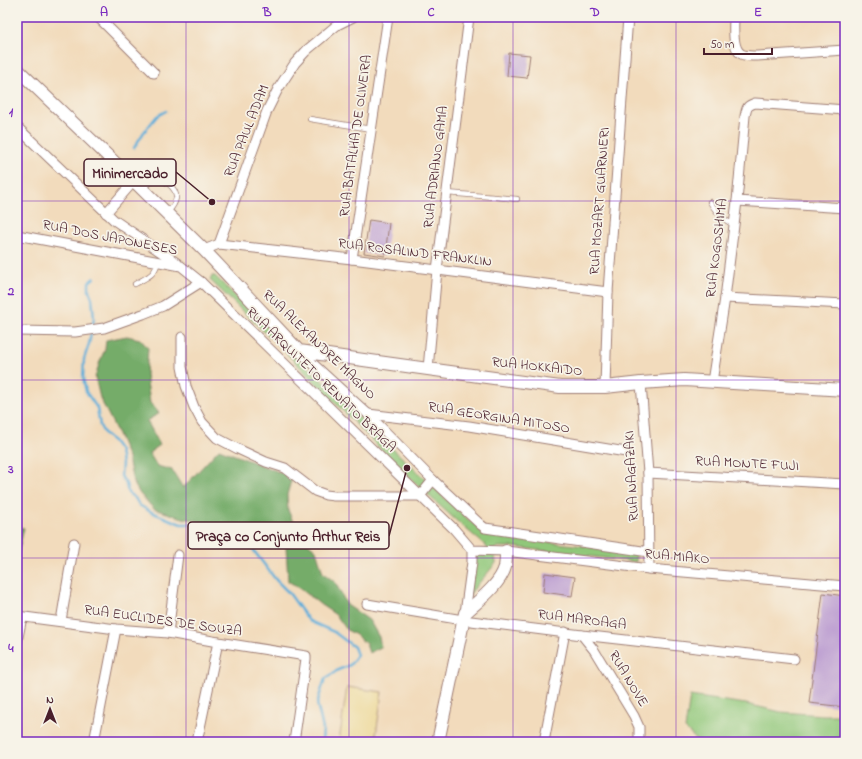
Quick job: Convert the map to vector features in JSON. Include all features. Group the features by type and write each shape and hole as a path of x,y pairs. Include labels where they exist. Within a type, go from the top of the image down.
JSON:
{"street":[{"path":"98,17 154,73"},
{"name":"RUA PAUL ADAM","path":"219,244 267,111 278,89 295,63 337,21 353,17"},
{"name":"RUA BATALHA DE OLIVEIRA","path":"352,259 388,17"},
{"name":"RUA ADRIANO GAMA","path":"428,369 437,270 469,17"},
{"name":"RUA MOZART GUARNIERI","path":"606,387 608,292 628,17"},
{"path":"734,17 734,39 736,48 739,53 744,56 845,50"},
{"name":"RUA ALEXANDRE MAGNO","path":"17,69 204,250 299,350 368,414 433,480 481,525 485,528 649,552"},
{"name":"RUA KOGOSHIMA","path":"712,382 725,298 747,108 755,103 845,110"},
{"path":"17,127 114,220 181,266"},
{"path":"106,213 137,185"},
{"path":"736,201 845,208"},
{"name":"RUA DOS JAPONESES","path":"17,234 181,266 197,279"},
{"path":"204,250 219,244"},
{"name":"RUA ROSALIND FRANKLIN","path":"219,244 352,259 608,292"},
{"path":"17,331 75,332 94,330 113,325 163,306 197,279"},
{"name":"RUA ARQUITETO RENATO BRAGA","path":"197,279 454,529 472,550"},
{"path":"725,298 845,304"},
{"path":"182,337 182,367 186,386 202,422 217,438 266,462 285,468 312,489 326,495 420,496 433,480"},
{"name":"RUA HOKKAIDO","path":"299,350 560,387 606,387 684,380 845,390"},
{"name":"RUA NAGAZAKI","path":"640,383 648,473 649,569"},
{"name":"RUA GEORGINA MITOSO","path":"368,414 469,426 626,452"},
{"name":"RUA MONTE FUJI","path":"648,473 845,484"},
{"path":"61,621 74,543"},
{"path":"438,742 464,616 472,562 472,550 506,551 506,564 500,577 464,616"},
{"name":"RUA MIAKO","path":"506,551 649,569 845,586"},
{"path":"168,633 178,556"},
{"name":"RUA MAROAGA","path":"367,604 464,616 565,632 794,659"},
{"path":"17,642 19,616"},
{"name":"RUA EUCLIDES DE SOUZA","path":"19,616 116,629 168,633 306,656 294,742"},
{"path":"94,742 116,629"},
{"path":"544,742 565,632"},
{"name":"RUA NOVE","path":"582,634 594,650 634,716 639,727 639,742"},
{"path":"197,742 218,642"}],"lane":[{"path":"310,119 371,129"},
{"path":"137,185 159,180 167,182 174,190 176,196 174,206 167,214"},
{"path":"447,193 517,199"},
{"path":"710,202 718,215 734,225"},
{"path":"136,284 152,275 157,268 158,262"}],"green space":[{"path":"212,276 215,276 358,416 463,515 487,535 636,552 636,562 514,547 498,547 492,551 495,556 496,563 468,596 476,557 488,549 485,545 435,502 388,456 210,280"},
{"path":"127,336 140,339 148,348 146,374 150,403 159,413 147,421 160,445 149,453 157,466 172,470 183,488 219,449 292,477 287,495 288,510 299,536 316,550 323,573 335,582 347,605 369,620 379,637 381,647 369,653 366,644 356,635 347,630 336,615 288,581 286,547 274,535 251,527 234,524 213,524 183,518 154,509 140,494 133,482 128,458 118,434 100,398 95,377 105,349 106,340"},
{"path":"17,527 24,528 17,558"},
{"path":"690,696 746,704 781,712 845,715 845,742 699,742 685,729"}],"sand":[{"path":"347,687 382,692 375,742 339,742"}],"building":[{"path":"509,53 530,55 527,78 507,76"},
{"path":"369,220 389,223 385,256 364,253"},
{"path":"545,573 575,577 572,596 543,592"},
{"path":"823,593 845,596 845,707 809,703"}],"waterway":[{"path":"134,148 144,132 157,116 166,111"},
{"path":"94,278 89,282 89,291 92,298 94,318 89,344 84,359 83,378 86,392 97,408 100,426 105,435 113,441 120,451 122,464 121,476 126,484 128,493 135,498 139,505 151,512 181,524 200,524 212,530 233,530 249,539 254,551 276,580 289,593 309,621 334,632 354,647 357,655 350,665 338,670 325,679 317,703 323,729 322,742"}],"place":[{"name":"Minimercado","path":"212,202"},
{"name":"Praça co Conjunto Arthur Reis","path":"407,468"}]}
